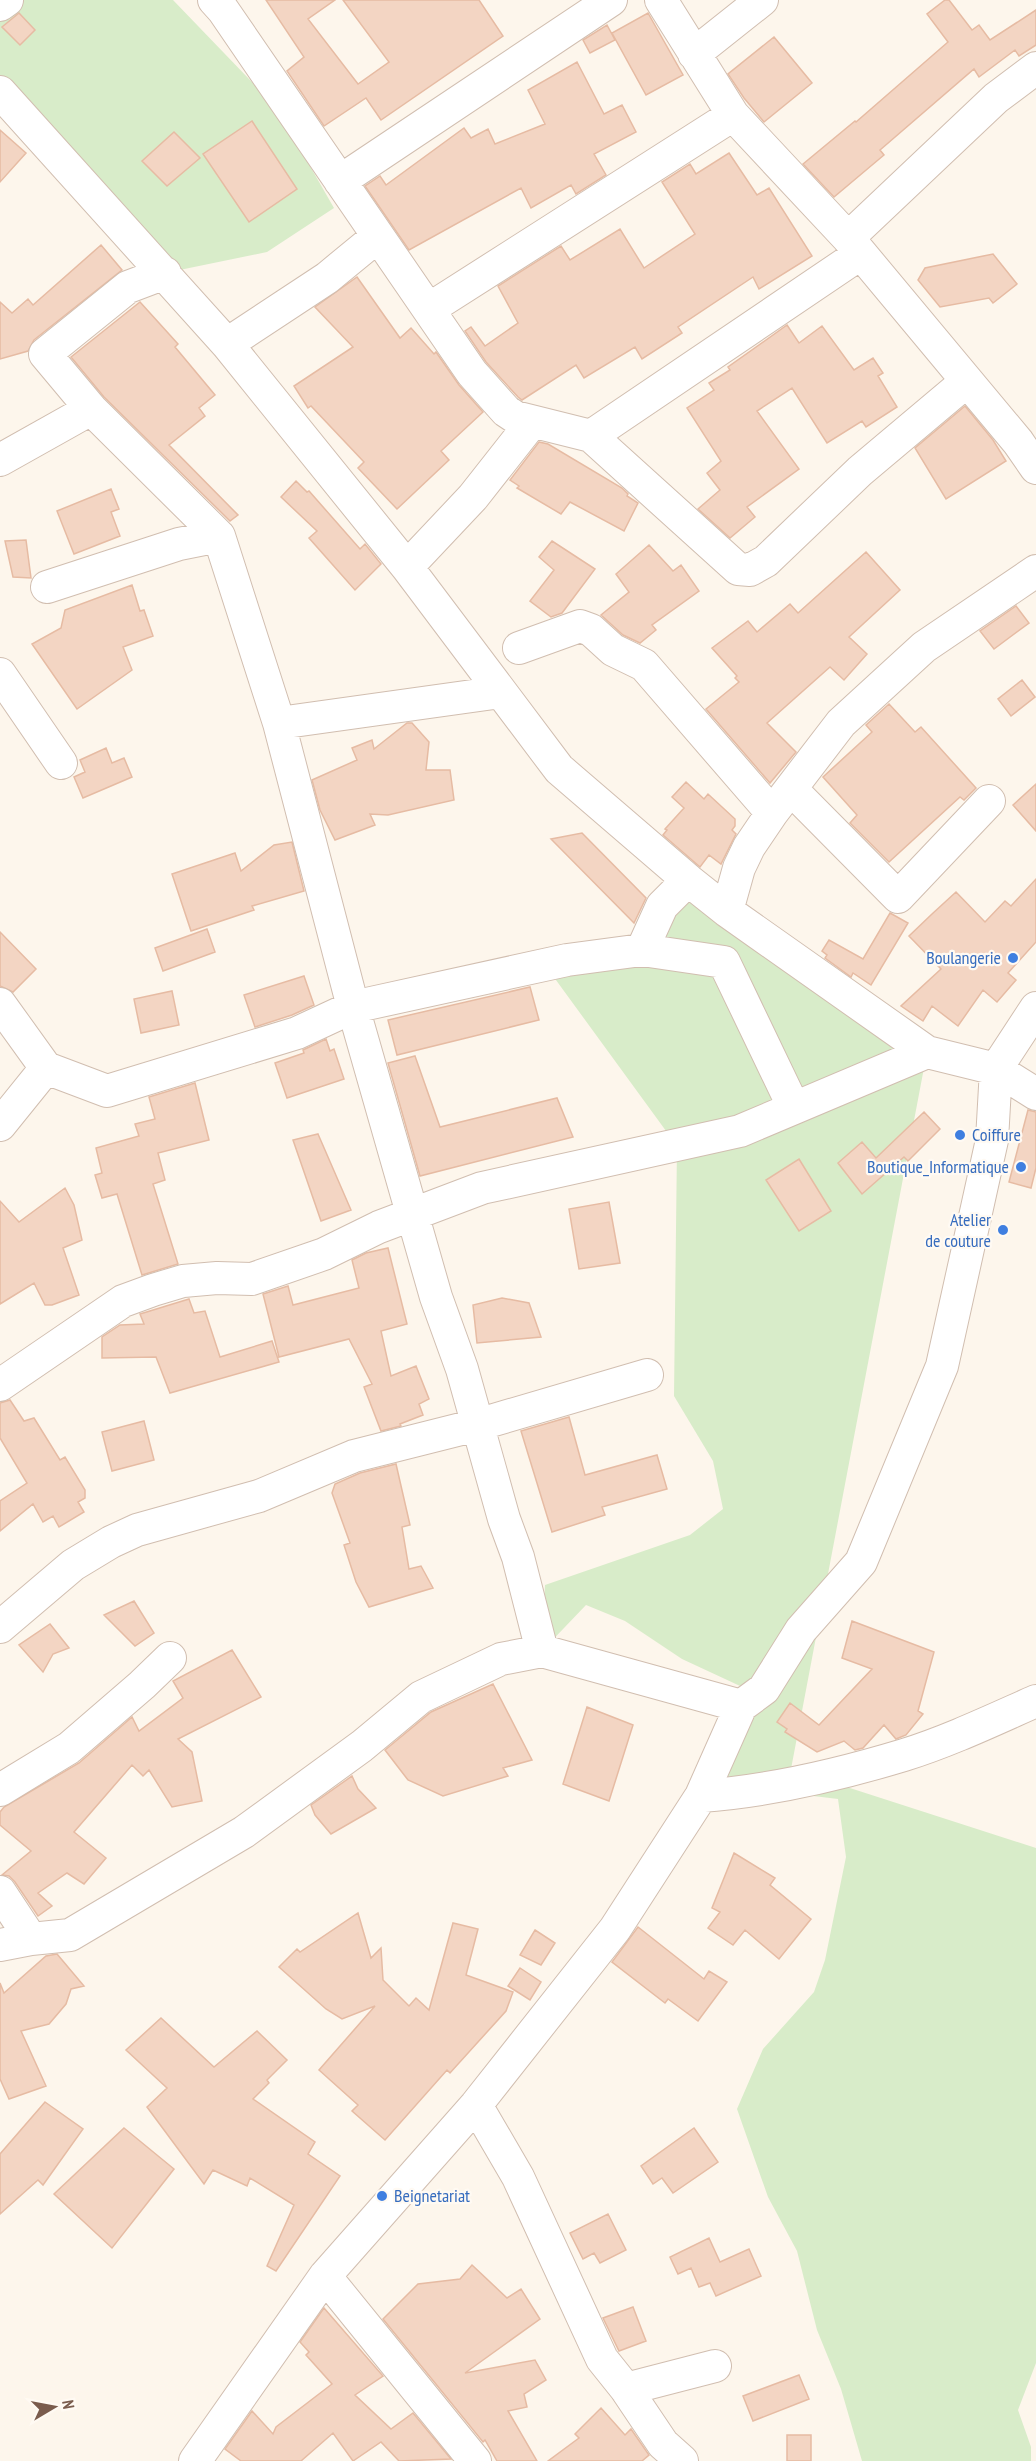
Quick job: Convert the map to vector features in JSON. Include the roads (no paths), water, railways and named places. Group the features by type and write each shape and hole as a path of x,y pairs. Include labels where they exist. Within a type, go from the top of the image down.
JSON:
{"street":[{"path":"0,5 7,0"},
{"path":"214,0 472,373 506,411 515,417 591,436 738,569 750,570 766,561 860,471 967,381"},
{"path":"340,181 611,0"},
{"path":"661,0 733,115 854,246 1018,442 1036,468"},
{"path":"694,54 762,0"},
{"path":"591,436 854,246 996,98 1036,68"},
{"path":"0,93 227,344 407,567 559,769 727,911 927,1052 996,1069 1036,1095"},
{"path":"429,309 733,115"},
{"path":"227,344 327,278 378,236"},
{"path":"165,273 128,286 45,354 91,409 219,536 279,723 353,1006 436,1297 462,1369 504,1519 518,1557 542,1651"},
{"path":"0,460 91,409"},
{"path":"407,567 473,497 532,422"},
{"path":"47,587 179,544 219,536"},
{"path":"727,911 739,868 749,847 841,723 924,647 1036,571"},
{"path":"519,648 580,626 591,630 613,650 644,665 772,813"},
{"path":"0,674 61,763"},
{"path":"279,723 501,692"},
{"path":"791,789 898,897 989,801"},
{"path":"642,950 662,906 688,879"},
{"path":"0,1004 46,1068 107,1091 297,1033 353,1006 567,960 642,950 724,962 794,1108"},
{"path":"207,2456 325,2276 476,2105 615,1929 701,1796 741,1707 764,1689 801,1630 861,1562 942,1366 992,1140 996,1069 1036,1008"},
{"path":"0,1384 123,1301 183,1281 217,1278 252,1279 324,1254 379,1227 414,1216 482,1188 740,1131 927,1052"},
{"path":"0,1125 46,1068"},
{"path":"0,1627 73,1565 111,1542 137,1530 259,1496 354,1456 477,1425 647,1375"},
{"path":"0,1945 70,1935 244,1832 362,1746 421,1697 501,1659 542,1651 741,1707"},
{"path":"0,1790 69,1748 170,1658"},
{"path":"701,1796 752,1792 905,1755 956,1736 1036,1701"},
{"path":"0,1892 31,1939"},
{"path":"476,2105 518,2177 602,2359 626,2389 663,2444 682,2461"},
{"path":"325,2276 475,2461"},
{"path":"626,2389 715,2366"}],"place":[{"name":"Boulangerie","path":"1013,958"},
{"name":"Coiffure","path":"960,1135"},
{"name":"Boutique_Informatique","path":"1021,1167"},
{"name":"Atelier de couture","path":"1003,1230"},
{"name":"Beignetariat","path":"382,2196"}]}
